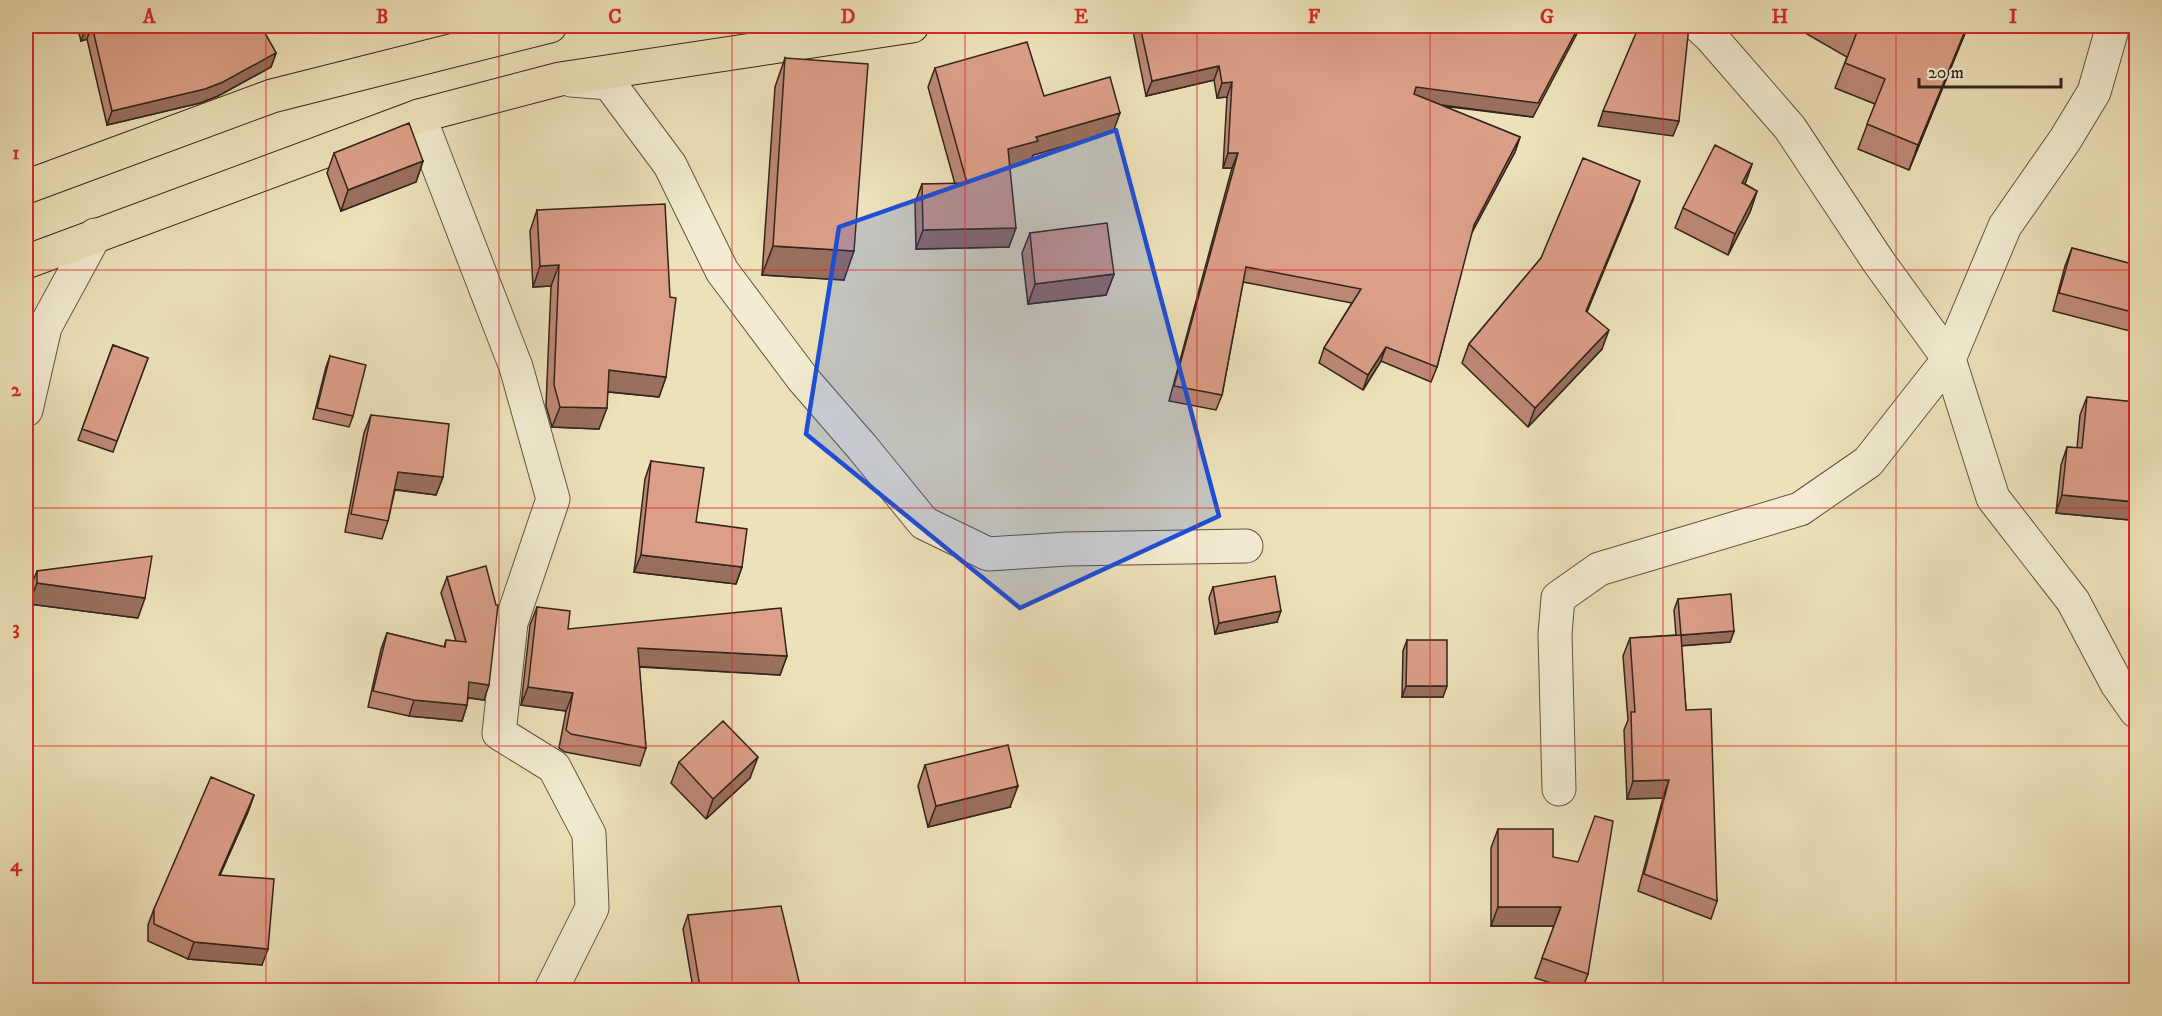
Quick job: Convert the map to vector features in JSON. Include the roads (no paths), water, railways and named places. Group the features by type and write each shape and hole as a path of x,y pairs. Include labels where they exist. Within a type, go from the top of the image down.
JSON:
{"main road":[{"path":"26,262 419,116 560,79 912,26"},
{"path":"26,187 272,96 538,27"}],"street":[{"path":"1699,26 1790,128 1878,261 1949,359 1993,498 2073,602 2117,684 2136,711"},
{"path":"1559,789 1555,634 1558,598 1599,570 1800,509 1868,462 1949,359 2005,226 2065,140 2094,92 2113,26"},
{"path":"560,79 609,83 670,165 722,271 803,379 924,523 988,554 1067,549 1246,546"},
{"path":"419,116 516,367 553,499 511,623 500,733 554,768 589,834 592,908 551,990"},
{"path":"26,410 45,327 95,236"}]}
